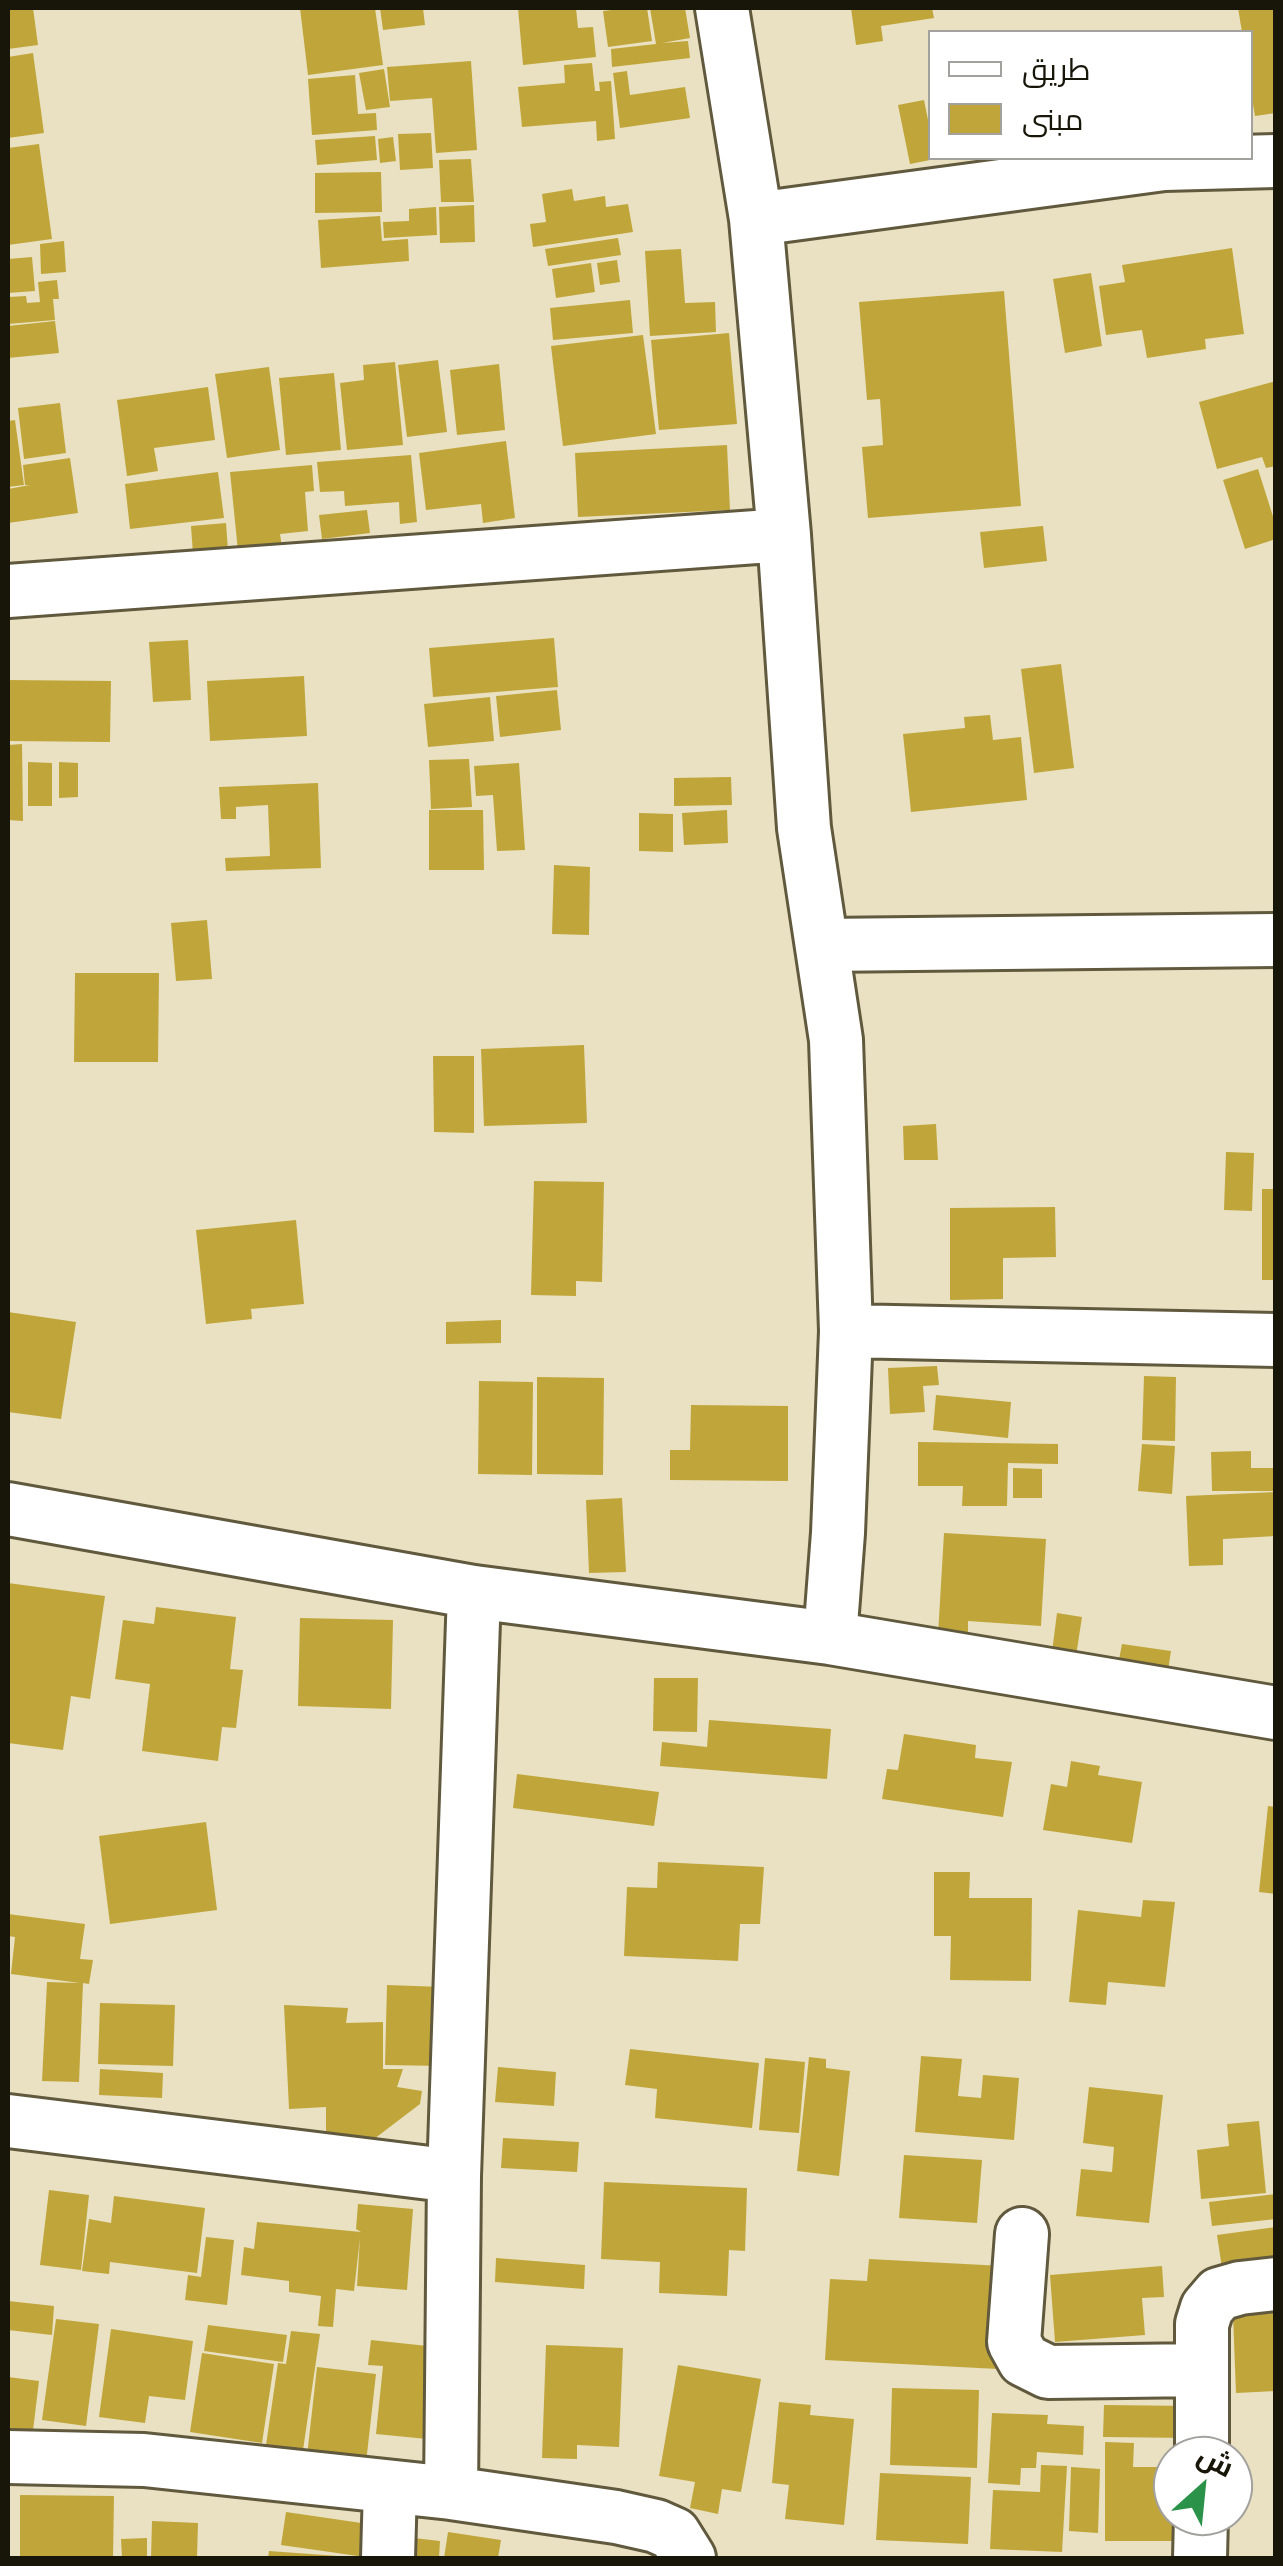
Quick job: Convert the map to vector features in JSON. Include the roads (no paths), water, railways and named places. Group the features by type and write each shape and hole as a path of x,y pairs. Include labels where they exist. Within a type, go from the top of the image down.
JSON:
{"street":[{"path":"722,8 756,220 784,535 804,828 811,888 824,944 837,1057 846,1331 830,1638"},
{"path":"756,220 1164,164 1276,161"},
{"path":"8,591 784,535"},
{"path":"824,944 1276,940"},
{"path":"846,1331 1276,1340"},
{"path":"8,1509 474,1592 830,1638 1276,1713"},
{"path":"451,2494 454,2176 474,1592"},
{"path":"8,2121 454,2176"},
{"path":"1022,2234 1014,2342 1024,2360 1048,2372 1202,2370"},
{"path":"1202,2436 1202,2324 1207,2308 1219,2294 1276,2284"},
{"path":"8,2458 144,2460 451,2494 656,2526 674,2534 689,2558"},
{"path":"388,2558 390,2487"}]}
